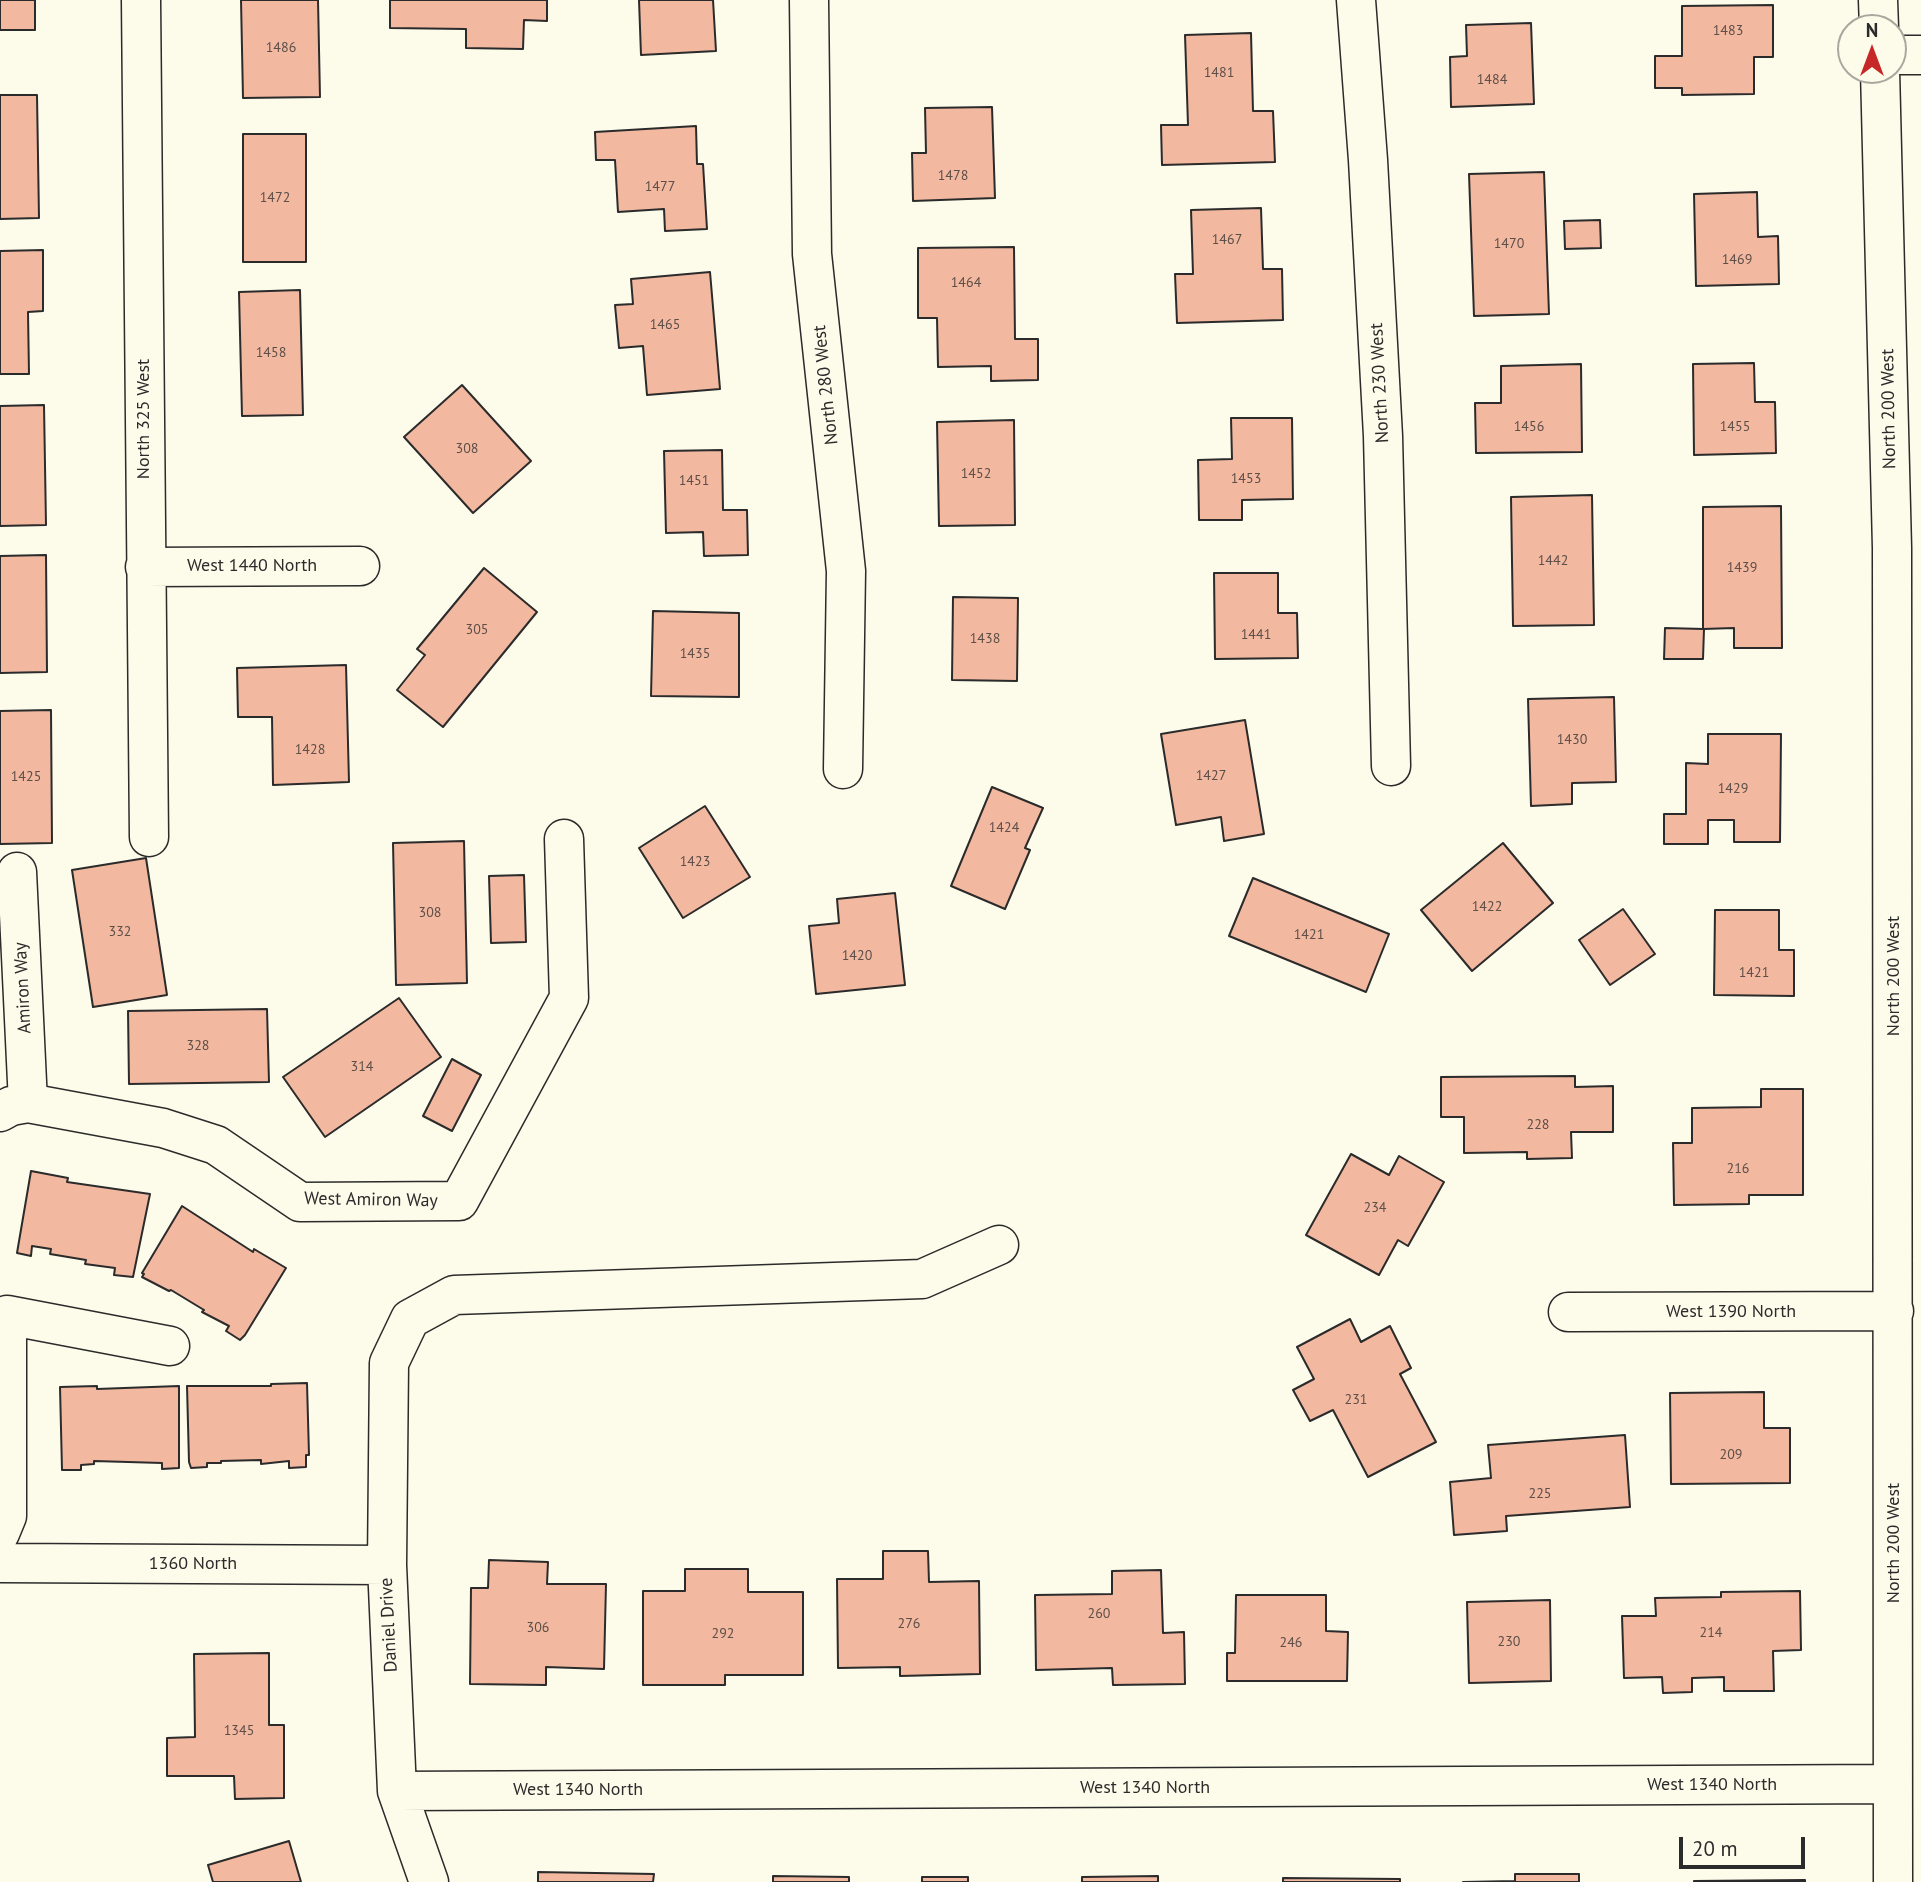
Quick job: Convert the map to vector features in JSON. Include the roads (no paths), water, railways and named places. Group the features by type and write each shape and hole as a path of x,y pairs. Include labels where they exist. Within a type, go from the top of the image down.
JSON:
{"street":[{"name":"North 325 West","path":"141,0 149,837"},
{"name":"North 280 West","path":"809,0 813,254 846,571 843,769"},
{"name":"North 230 West","path":"1356,0 1369,174 1383,436 1391,766"},
{"name":"North 200 West","path":"1881,84 1907,547 1907,1023 1894,1311 1893,1882"},
{"name":"West 1440 North","path":"145,566 360,566"},
{"name":"West Amiron Way","path":"14,1107 163,1128 216,1145 300,1202 459,1201 569,998 564,839"},
{"name":"Amiron Way","path":"14,1107 17,872"},
{"name":"Daniel Drive","path":"429,1882 397,1791 387,1565 389,1363 410,1319 454,1295 922,1279 999,1245"},
{"name":"West 1390 North","path":"1568,1312 1894,1311"},
{"path":"0,1533 7,1516 7,1315 170,1346"},
{"name":"1360 North","path":"0,1563 387,1565"},
{"name":"West 1340 North","path":"397,1791 1893,1784"}]}
